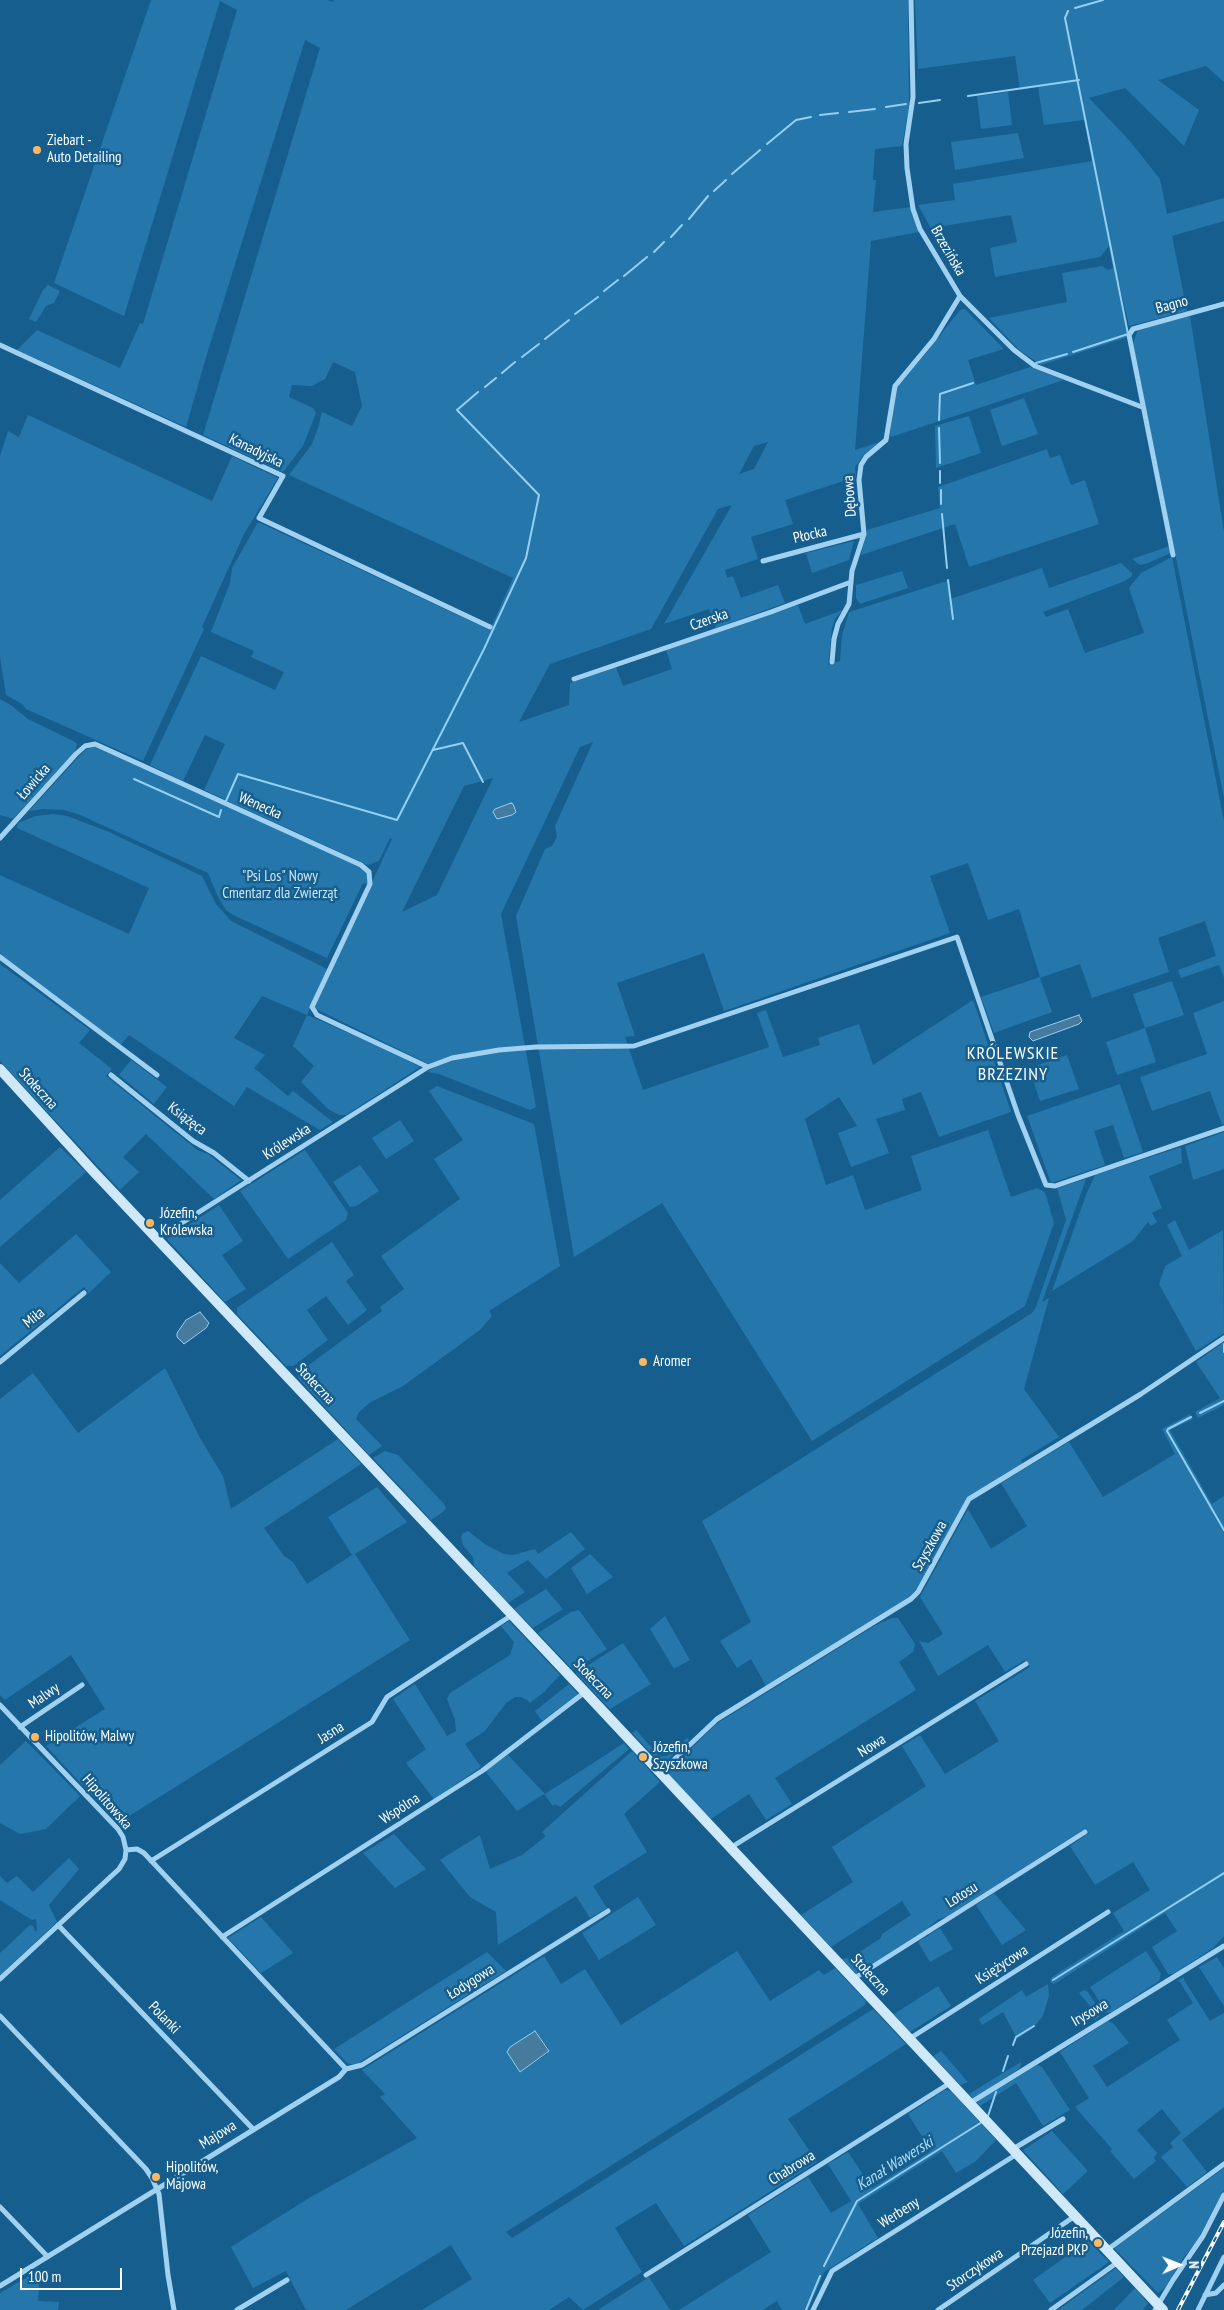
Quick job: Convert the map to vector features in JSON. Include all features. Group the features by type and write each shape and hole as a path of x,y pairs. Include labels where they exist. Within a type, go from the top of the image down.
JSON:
{"street":[{"name":"Brzezińska","path":"911,1 913,97 906,144 907,168 913,209 920,229 960,296 1014,350 1035,366 1142,408"},
{"name":"Dębowa","path":"832,662 834,639 838,624 849,604 852,571 864,534 859,480 861,465 866,457 886,440 895,386 934,339 960,296"},
{"name":"Bagno","path":"1142,408 1143,401 1129,335 1134,328 1224,304"},
{"name":"Kanadyjska","path":"0,345 283,476 259,518 490,627"},
{"path":"1142,408 1173,555"},
{"name":"Płocka","path":"763,561 864,534"},
{"name":"Czerska","path":"574,679 771,612 850,582"},
{"name":"Łowicka","path":"0,838 66,764 85,746 90,744 144,767"},
{"name":"Wenecka","path":"144,767 366,868 371,878 370,884 312,1007 317,1015 428,1067"},
{"name":"Królewska","path":"158,1238 428,1067 452,1058 498,1050 536,1047 634,1046 957,937 1009,1090 1046,1185 1055,1186 1224,1128"},
{"path":"0,957 157,1075"},
{"name":"Stołeczna","path":"0,1069 951,2082 1108,2250 1159,2308"},
{"name":"Książęca","path":"111,1075 193,1141 214,1152 249,1181"},
{"name":"Miła","path":"0,1362 84,1293"},
{"name":"Szyszkowa","path":"660,1772 718,1719 911,1599 918,1592 969,1499 1141,1394 1224,1338"},
{"name":"Jasna","path":"151,1861 372,1722 387,1697 512,1615"},
{"name":"Nowa","path":"730,1848 1026,1664"},
{"name":"Malwy","path":"20,1727 82,1685"},
{"name":"Wspólna","path":"222,1937 482,1771 585,1692"},
{"name":"Hipolitowska","path":"0,1705 118,1829 123,1837 126,1850 125,1859 119,1869 0,1979"},
{"name":"Lotosu","path":"853,1979 1085,1832"},
{"path":"126,1850 142,1851 346,2068"},
{"name":"Łodygowa","path":"346,2068 362,2065 608,1911"},
{"name":"Księżycowa","path":"909,2039 1108,1912"},
{"name":"Polanki","path":"58,1925 253,2129"},
{"name":"Irysowa","path":"970,2103 1224,1946"},
{"path":"0,2016 146,2169 157,2187 174,2310"},
{"name":"Majowa","path":"0,2286 157,2187 339,2077 346,2068"},
{"name":"Chabrowa","path":"646,2275 951,2082"},
{"name":"Werbeny","path":"813,2310 832,2271 1063,2119"},
{"path":"1108,2250 1224,2164"},
{"path":"1159,2308 1203,2236 1224,2195"},
{"path":"0,2207 47,2256"},
{"name":"Storczykowa","path":"938,2310 1076,2216"},
{"path":"1198,2310 1224,2257"},
{"path":"1051,2310 1118,2262"},
{"path":"237,2310 287,2280"},
{"path":"1205,2294 1216,2293 1224,2285"}],"green space":[{"path":"151,0 328,0 333,2 334,0 908,0 909,106 902,146 875,149 873,180 876,180 873,212 911,207 919,232 871,241 855,450 883,441 863,456 855,467 856,477 785,500 793,524 751,537 758,559 725,570 727,578 733,576 741,598 778,585 785,603 716,628 709,609 664,624 732,505 718,509 651,629 550,664 519,722 569,705 570,683 616,667 623,686 672,669 666,650 798,605 805,624 843,610 835,619 832,628 828,665 840,661 842,635 849,612 947,581 950,599 1042,568 1049,588 1121,563 1132,573 1132,576 1125,581 1043,612 1046,617 1068,609 1085,653 1144,633 1129,588 1141,573 1172,557 1224,821 1224,978 1219,965 1181,978 1178,970 1216,956 1205,921 1158,938 1169,972 1092,998 1080,964 1040,978 1052,1012 994,1033 981,997 1040,977 1019,909 988,920 968,863 930,876 950,933 724,1011 704,953 617,983 635,1036 625,1037 643,1090 769,1047 757,1013 766,1010 783,1057 820,1045 818,1038 859,1024 873,1065 973,1000 1011,1112 939,1137 921,1092 902,1099 905,1110 876,1119 889,1153 851,1167 838,1133 857,1126 839,1097 805,1119 826,1185 853,1175 865,1210 922,1190 911,1156 988,1130 1011,1197 1037,1188 1045,1192 1054,1223 1025,1306 812,1441 662,1203 574,1257 516,916 545,849 552,846 557,837 555,826 593,742 580,747 501,914 536,1107 530,1110 439,1074 427,1072 435,1067 314,1008 392,839 390,838 379,861 368,865 204,790 225,744 205,735 183,781 150,765 201,656 275,690 284,672 251,657 254,651 211,632 230,583 232,568 258,522 490,630 513,578 289,475 312,444 322,412 352,426 362,406 355,372 333,362 325,379 312,386 292,385 289,397 313,408 316,413 303,446 283,472 203,435 320,48 305,40 186,427 17,350 37,330 120,368 140,323 143,324 237,10 220,1 124,316 54,283","holes":["768,442 754,469 739,474 754,446","493,778 437,895 402,912 464,786"]},
{"path":"915,0 1224,0 1224,82 1206,66 1158,80 1199,110 1184,146 1125,88 1089,98 1129,140 1160,179 1167,214 1224,198 1224,221 1172,236 1187,311 1129,326 1118,279 1116,280 1128,337 1041,365 1018,349 989,318 1067,302 1062,273 1102,266 1108,270 1113,268 1109,246 1100,257 995,277 990,248 1017,242 1011,215 931,228 918,205 955,200 953,184 1092,161 1084,120 1044,125 1038,87 1020,90 1015,56 918,69"},
{"path":"1008,92 1012,125 981,129 977,96"},
{"path":"1018,133 1024,158 955,170 951,142"},
{"path":"48,285 60,291 54,303 46,306 36,322 29,319 43,290"},
{"path":"965,309 1004,349 968,360 976,385 1030,367 1064,380 891,437 897,385 923,357 960,310"},
{"path":"1190,316 1224,532 1224,798 1133,343 1138,330"},
{"path":"1024,398 1038,434 1002,446 990,410"},
{"path":"28,415 212,501 232,456 278,478 244,534 202,627 204,629 143,761 26,709 22,704 6,695 0,657 0,456 8,431 19,437"},
{"path":"969,416 981,453 936,468 935,426"},
{"path":"1047,449 1050,458 1060,455 1071,485 1085,480 1099,524 969,567 955,524 861,555 867,530 940,508 938,487"},
{"path":"854,541 849,560 812,573 806,553"},
{"path":"1170,546 1171,553 1148,563 1140,565 1132,559"},
{"path":"902,571 908,588 860,604 856,598 856,585"},
{"path":"0,699 28,719 77,744 75,752 13,819 0,815"},
{"name":"\"Psi Los\" Nowy Cmentarz dla Zwierząt","path":"95,746 363,868 367,873 368,885 363,883 327,958 233,915 226,910 218,897 208,873 80,815 64,810 44,809 29,811 85,750"},
{"path":"53,814 67,816 109,832 202,876 216,904 231,921 327,969 307,1015 262,996 234,1038 265,1055 254,1068 288,1096 293,1091 333,1122 320,1130 247,1087 234,1106 129,1035 120,1046 0,954 0,875 129,934 149,888 17,828 18,823 36,816"},
{"path":"0,964 90,1030 79,1043 112,1069 106,1076 197,1150 208,1154 241,1180 214,1199 146,1134 123,1157 139,1172 120,1190 0,1061"},
{"path":"1172,981 1184,1015 1145,1028 1133,994"},
{"path":"1224,1001 1224,1124 1222,1125 1210,1091 1152,1111 1140,1077 1207,1054 1193,1013"},
{"path":"307,1015 388,1050 420,1067 346,1115 339,1115 328,1109 301,1082 314,1066 293,1046"},
{"path":"1145,1028 1156,1062 1117,1075 1106,1042"},
{"path":"1067,1055 1079,1089 1040,1101 1029,1068"},
{"path":"131,1060 167,1087 154,1104 119,1075"},
{"path":"1120,1084 1143,1152 1124,1158 1113,1125 1094,1131 1105,1165 1051,1183 1027,1116"},
{"path":"437,1086 534,1124 560,1266 489,1311 492,1316 480,1330 403,1386 371,1402 359,1412 356,1419 382,1446 369,1455 298,1378 298,1373 382,1311 380,1307 404,1289 381,1256 460,1199 434,1159 463,1140 429,1091"},
{"path":"400,1120 414,1141 386,1159 372,1138"},
{"path":"1224,1132 1224,1169 1193,1180 1185,1146"},
{"path":"60,1147 86,1172 0,1247 0,1200"},
{"path":"1181,1147 1182,1163 1149,1176 1162,1208 1152,1213 1157,1222 1151,1226 1148,1222 1133,1241 1052,1291 1095,1175"},
{"path":"305,1150 348,1213 346,1220 288,1259 240,1191"},
{"path":"360,1165 379,1191 356,1206 350,1207 333,1182"},
{"path":"1086,1179 1042,1302 1049,1298 1024,1389 1059,1437 1021,1460 1022,1465 968,1497 915,1594 766,1686 751,1659 737,1668 720,1641 751,1622 702,1521 1032,1313 1036,1307 1066,1220 1057,1188"},
{"path":"219,1205 243,1241 222,1255 246,1289 225,1302 167,1239"},
{"path":"1175,1220 1189,1250 1223,1230 1224,1333 1196,1351 1159,1284 1165,1266 1182,1256 1167,1225"},
{"path":"76,1234 111,1272 89,1293 84,1287 0,1356 0,1263 19,1283"},
{"path":"332,1242 354,1275 346,1281 367,1310 348,1325 326,1296 307,1310 328,1340 293,1366 286,1366 237,1314 237,1308"},
{"path":"1224,1342 1224,1405 1198,1418 1195,1412 1220,1398 1196,1362"},
{"path":"165,1368 200,1438 223,1476 231,1509 338,1439 361,1464 264,1528 284,1556 293,1562 307,1584 352,1555 328,1517 377,1487 407,1522 355,1554 410,1640 118,1823 46,1746 105,1709 71,1655 5,1700 0,1695 0,1399 33,1373 78,1433"},
{"path":"1190,1414 1193,1419 1170,1430 1212,1504 1224,1496 1224,1936 1213,1948 1173,1974 1168,1974 1152,1947 1177,1931 1165,1913 1054,1984 1050,1982 1052,1977 1124,1931 1113,1913 1150,1890 1133,1862 1095,1885 1070,1846 1089,1833 1086,1828 948,1916 937,1920 926,1930 856,1974 842,1959 852,1957 911,1915 902,1901 831,1947 801,1915 853,1882 832,1847 926,1786 902,1746 920,1735 945,1774 999,1741 975,1701 1030,1667 1025,1660 1005,1672 988,1645 938,1676 919,1641 928,1643 943,1634 920,1597 968,1509 991,1549 1027,1526 1001,1483 1069,1442 1103,1497 1175,1454 1162,1429"},
{"path":"385,1451 398,1455 444,1504 446,1508 443,1512 431,1520 373,1458"},
{"path":"468,1531 486,1545 504,1554 513,1555 535,1549 538,1554 571,1532 585,1549 546,1579 528,1560 507,1573 525,1592 508,1603 474,1566 473,1557 463,1545 461,1537 463,1533"},
{"path":"590,1554 613,1577 587,1594 571,1568"},
{"path":"546,1589 563,1609 533,1628 514,1609"},
{"path":"579,1610 607,1649 573,1670 538,1633 571,1612"},
{"path":"665,1616 690,1660 674,1669 650,1629"},
{"path":"892,1618 898,1618 915,1644 913,1652 899,1662 916,1690 775,1778 792,1804 766,1820 749,1794 711,1819 667,1773 716,1724 876,1625"},
{"path":"509,1621 560,1675 544,1692 530,1703 521,1697 515,1697 506,1703 485,1731 465,1744 481,1767 434,1799 406,1763 426,1749 393,1699 415,1684 447,1736 456,1731 455,1720 447,1699 450,1693 510,1655 514,1642 501,1626"},
{"path":"623,1643 651,1684 610,1709 576,1673"},
{"path":"569,1684 578,1694 542,1721 535,1711"},
{"path":"636,1730 659,1756 667,1756 687,1738 689,1740 662,1765 632,1733"},
{"path":"26,1741 80,1796 46,1829 20,1834 0,1823 0,1765"},
{"path":"624,1743 629,1749 560,1807 555,1804 553,1806 544,1794 517,1811 485,1771 508,1755 545,1794"},
{"path":"632,1751 660,1782 624,1814 647,1852 593,1886 607,1908 590,1918 576,1896 498,1945 496,1912 470,1897 440,1860 480,1835 490,1869 522,1855 546,1836 542,1832"},
{"path":"394,1834 426,1869 395,1888 363,1853"},
{"path":"69,1858 79,1869 49,1905 57,1922 0,1975 0,1953 30,1925 33,1926 35,1932 37,1930 36,1919 32,1920 0,1900 0,1876 7,1883 17,1876 33,1892"},
{"path":"994,1893 1026,1930 1002,1945 976,1905"},
{"path":"638,1897 656,1925 599,1960 582,1933"},
{"path":"261,1917 293,1953 261,1973 228,1938"},
{"path":"940,1928 953,1949 930,1962 918,1942"},
{"path":"737,1951 770,2001 819,1970 824,1975 835,1968 866,2001 865,2005 506,2232 512,2238 873,2009 906,2044 788,2119 817,2162 684,2246 656,2203 615,2228 642,2272 583,2310 569,2297 549,2310 422,2310 472,2279 451,2245 346,2310 306,2310 286,2271 253,2288 231,2247 309,2198 417,2138 380,2097 385,2094 362,2070 544,1956 561,1984 585,1969 621,2025","holes":["535,2031 549,2049 547,2054 520,2072 507,2052 510,2047"]},
{"path":"1146,1951 1161,1974 1159,1981 1112,2012 1107,2013 1090,1987"},
{"path":"487,1952 506,1971 355,2065 347,2063 334,2049"},
{"path":"1217,1957 1224,1968 1224,2006 1199,1967"},
{"path":"1184,1977 1184,1980 1210,2021 1224,2013 1224,2107 1182,2140 1207,2172 1187,2187 1161,2157 1173,2147 1170,2143 1181,2133 1162,2109 1137,2130 1157,2153 1154,2158 1156,2161 1134,2179 1110,2151 1112,2149 1075,2107 1089,2098 1060,2052 1108,2021 1113,2023 1129,2043 1093,2066 1107,2087 1180,2040 1167,2020 1193,2003 1180,1982 1177,1981"},
{"path":"1048,1984 1049,1995 1043,2016 1032,2029 1017,2039 1003,2012 982,2025 979,2019 1022,1990 1026,1997"},
{"path":"938,1986 951,2006 910,2032 894,2014"},
{"path":"1084,1990 1088,1992 1100,2011 1100,2016 1095,2020 1092,2017 1097,2014 1079,1993"},
{"path":"941,2051 968,2082 960,2085 933,2056"},
{"path":"1021,2062 1020,2068 973,2099 969,2094"},
{"path":"1037,2065 1042,2067 1070,2110 1043,2126 1016,2083 980,2106 977,2103 980,2100"},
{"path":"945,2090 951,2091 996,2140 976,2161 956,2173 942,2151 858,2204 878,2238 824,2272 808,2310 782,2310 777,2301 763,2310 679,2310 771,2252 748,2215 808,2177 831,2213 851,2201 828,2164 848,2152 872,2188 931,2151 908,2114"},
{"path":"1052,2131 1088,2171 1063,2194 1023,2150"},
{"path":"1224,2168 1224,2190 1196,2243 1183,2258 1165,2288 1158,2293 1114,2248"},
{"path":"1088,2241 1109,2262 1050,2303 1033,2280"},
{"path":"1116,2268 1124,2277 1082,2310 1058,2310"},
{"path":"40,2270 38,2301 59,2302 58,2310 0,2310 0,2293"},
{"path":"649,2277 670,2310 598,2310"},
{"path":"1135,2288 1148,2303 1143,2310 1114,2310"}],"shaded area":[{"path":"511,803 516,812 497,819 493,812 495,809"},
{"path":"1079,1015 1082,1021 1079,1024 1033,1041 1029,1037 1030,1032"},
{"path":"200,1312 209,1323 206,1328 184,1344 177,1337 177,1333 186,1320"},
{"path":"535,2031 549,2051 520,2072 507,2052 510,2047"}],"waterway":[{"path":"1075,8 1103,0"},
{"path":"1068,11 1065,18 1128,334 1073,352"},
{"path":"968,96 1079,80"},
{"path":"919,103 940,100"},
{"path":"886,107 906,104"},
{"path":"849,112 875,109"},
{"path":"820,115 838,113"},
{"path":"767,144 796,120 811,117"},
{"path":"732,174 760,150"},
{"path":"714,191 726,180"},
{"path":"689,219 708,196"},
{"path":"671,237 682,225"},
{"path":"654,252 664,242"},
{"path":"624,276 647,257"},
{"path":"604,291 618,280"},
{"path":"575,314 598,297"},
{"path":"545,339 569,320"},
{"path":"522,357 539,344"},
{"path":"1036,363 1067,354"},
{"path":"502,373 515,362"},
{"path":"485,387 496,378"},
{"path":"939,420 940,394 973,383"},
{"path":"226,801 238,774 397,820 484,649 526,558 539,495 457,410 478,392"},
{"path":"939,428 940,463"},
{"path":"940,471 940,483"},
{"path":"941,490 941,504"},
{"path":"942,514 947,568"},
{"path":"948,580 953,619"},
{"path":"433,750 463,743 483,782"},
{"path":"134,779 219,817 221,810"},
{"name":"Kanał Wawerski","path":"1224,1344 1224,1352"},
{"name":"Kanał Wawerski","path":"1200,1413 1224,1401"},
{"name":"Kanał Wawerski","path":"1191,1417 1167,1431 1224,1530"},
{"name":"Kanał Wawerski","path":"1053,1980 1224,1873"},
{"name":"Kanał Wawerski","path":"1013,2045 1016,2037 1034,2026"},
{"name":"Kanał Wawerski","path":"1003,2071 1008,2056"},
{"name":"Kanał Wawerski","path":"988,2116 996,2092"},
{"name":"Kanał Wawerski","path":"824,2266 857,2201 982,2122"},
{"name":"Kanał Wawerski","path":"806,2310 820,2276"}],"railway":[{"path":"1178,2310 1224,2222"}],"place":[{"name":"Ziebart - Auto Detailing","path":"37,150"},
{"name":"Józefin, Królewska","path":"150,1223"},
{"name":"Aromer","path":"643,1362"},
{"name":"Hipolitów, Malwy","path":"35,1737"},
{"name":"Józefin, Szyszkowa","path":"643,1757"},
{"name":"Hipolitów, Majowa","path":"156,2177"},
{"name":"Józefin, Przejazd PKP","path":"1098,2243"}],"district":[{"name":"KRÓLEWSKIE BRZEZINY","path":"1013,1064"}]}
